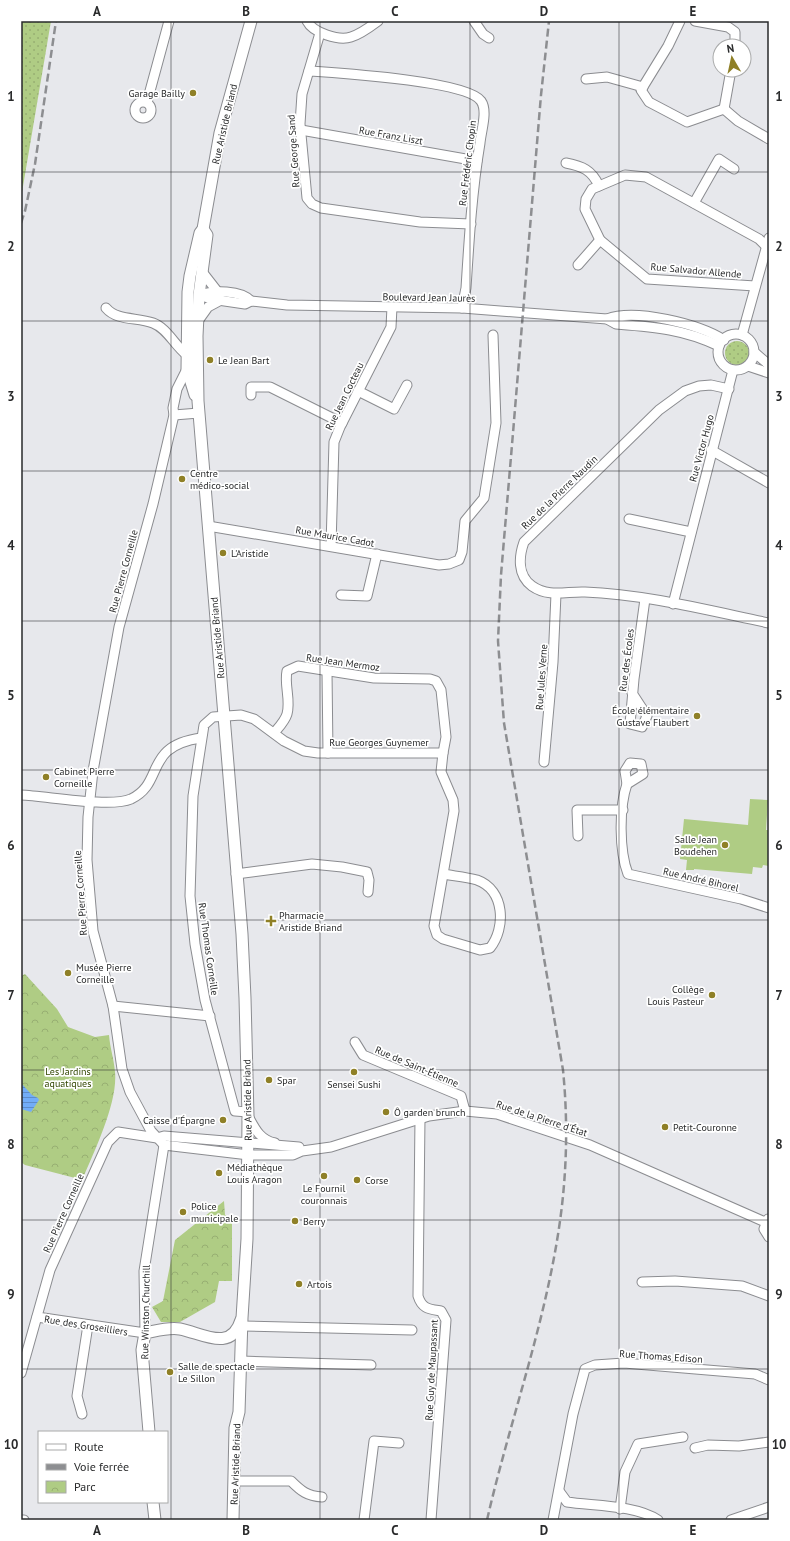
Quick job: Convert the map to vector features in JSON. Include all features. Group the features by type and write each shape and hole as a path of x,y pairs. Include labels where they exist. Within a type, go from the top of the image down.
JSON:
{"main road":[{"name":"Rue Aristide Briand","path":"233,1520 235,1428 239,1412 240,1361 246,1268 248,1149 242,934 198,401 188,308 190,276 200,234 204,229 220,133 251,21"},
{"name":"Rue Aristide Briand","path":"198,401 189,381 187,355 192,335 198,322 199,295 207,235 204,229"},
{"path":"240,1361 230,1336 237,1330 242,1322"},
{"name":"Rue des Groseilliers","path":"145,1333 173,1329 214,1339 230,1336"},
{"name":"Rue Winston Churchill","path":"145,1333 142,1350 149,1431"},
{"path":"153,1503 155,1520"}],"street":[{"path":"147,102 169,21"},
{"path":"307,21 310,28 320,33 350,38 363,32 378,21"},
{"path":"474,21 483,34 489,38"},
{"path":"680,21 668,46 641,90 649,102 687,122 724,109"},
{"path":"695,21 728,27 735,32 735,38"},
{"name":"Rue George Sand","path":"320,33 302,94 301,130 307,198 312,204 321,208 420,222 471,224"},
{"name":"Rue Frédéric Chopin","path":"309,71 413,81 474,94 482,102 484,118 477,161 466,288 462,308"},
{"path":"586,79 607,77 643,87"},
{"path":"724,109 730,78"},
{"path":"724,109 738,121 769,139"},
{"name":"Rue Franz Liszt","path":"301,130 477,161"},
{"path":"694,203 719,160 734,169"},
{"path":"566,163 581,166 592,173 599,186"},
{"name":"Rue Salvador Allende","path":"755,286 647,279 600,240 585,209 586,199 592,189 625,174 634,174 646,177 759,239 767,247"},
{"path":"742,335 755,286 766,257 769,238"},
{"path":"578,265 600,240"},
{"path":"188,308 199,295 217,291 203,273"},
{"path":"190,276 199,295"},
{"name":"Boulevard Jean Jaurès","path":"217,291 246,296 251,301"},
{"name":"Boulevard Jean Jaurès","path":"199,295 245,304 251,301 287,305 462,308 607,319 616,324 678,331 721,343"},
{"path":"198,322 208,307 222,300"},
{"name":"Rue Jean Cocteau","path":"331,546 334,442 390,327 392,307"},
{"path":"106,308 114,315 153,323 187,355"},
{"path":"168,336 192,335"},
{"name":"Rue Maurice Cadot","path":"208,526 439,564 449,564 459,560 462,552 465,522 484,498 496,423 494,335"},
{"path":"742,335 751,342 754,352 753,357 748,366 741,370 733,370 726,367 718,354 721,343 729,336 742,335"},
{"path":"754,352 769,365"},
{"path":"748,366 769,373"},
{"name":"Rue Pierre Corneille","path":"161,1141 130,1092 122,1069 113,1006 93,931 87,860 90,801 119,627 153,504 174,415 173,408 177,389 187,369"},
{"name":"Rue Victor Hugo","path":"673,604 711,450 733,370"},
{"path":"358,391 394,409 407,385"},
{"name":"Rue de la Pierre Naudin","path":"729,389 711,385 699,386 685,391 659,410 524,542 520,553 523,577 532,586 556,594 585,592 645,599 769,623"},
{"path":"251,395 251,387 270,387 342,423"},
{"path":"174,415 199,413"},
{"path":"711,450 769,483"},
{"path":"629,519 691,532"},
{"path":"342,595 367,596 377,554"},
{"name":"Rue Jules Verne","path":"544,762 553,662 556,594"},
{"name":"Rue des Écoles","path":"632,693 647,716 642,727 630,724 632,693 645,599"},
{"name":"Rue Jean Mermoz","path":"274,733 287,713 288,705 286,678 288,671 298,666 327,672 374,678 430,679 436,681 441,690 446,737 443,753"},
{"path":"327,672 328,752"},
{"name":"Rue Georges Guynemer","path":"224,715 241,715 254,718 294,747 304,751 443,753 441,772 453,800 454,811 443,874 434,926 437,935 443,939 480,950 490,948 496,941 499,932 501,909 495,895 477,880 443,874"},
{"name":"Rue Thomas Corneille","path":"224,715 213,716 206,721 201,738 193,796 190,896 195,944 204,1000 210,1016 235,1111 248,1114"},
{"path":"21,795 114,802 132,798 146,785 161,757 167,750 184,741 201,738"},
{"path":"578,836 577,810 623,810 623,800 627,784"},
{"name":"Rue André Bihorel","path":"623,810 623,853 624,865 628,874 734,898 769,908"},
{"path":"236,874 312,864 342,867 367,872 370,880 368,892"},
{"path":"113,1006 210,1016"},
{"name":"Rue de Saint-Étienne","path":"355,1042 363,1055 462,1096 465,1112"},
{"name":"Rue de la Pierre d'État","path":"248,1114 257,1133 266,1140 301,1149 331,1147 420,1118 465,1112 497,1114 590,1145 767,1220"},
{"name":"Rue Guy de Maupassant","path":"420,1118 418,1296 421,1305 426,1309 441,1311 445,1315 446,1320 431,1520"},
{"name":"Rue Pierre Corneille","path":"21,1373 50,1270 108,1142 118,1132 161,1141"},
{"name":"Rue de la Pierre d'État","path":"161,1141 248,1149 293,1155 301,1149"},
{"name":"Rue Winston Churchill","path":"145,1333 144,1270 161,1141"},
{"path":"767,1220 764,1229 769,1237"},
{"path":"642,1282 675,1281 726,1284 742,1286 769,1296"},
{"name":"Rue des Groseilliers","path":"36,1317 145,1333"},
{"path":"242,1322 412,1330"},
{"path":"82,1414 77,1396 88,1325"},
{"path":"240,1361 371,1365"},
{"name":"Rue Thomas Edison","path":"553,1520 573,1414 585,1369 595,1365 624,1363 755,1374 769,1380"},
{"path":"620,1509 625,1472 638,1444 683,1436"},
{"path":"364,1520 374,1441 399,1443"},
{"path":"695,1448 708,1445 739,1446 769,1442"},
{"path":"234,1481 291,1481 300,1490 310,1496 322,1497"},
{"path":"559,1491 567,1502 634,1510 652,1516 658,1520"},
{"path":"732,1520 769,1507"}],"green space":[{"path":"21,21 51,21 21,198"},
{"path":"737,341 742,342 748,348 748,358 742,364 737,365 732,364 726,358 725,353 726,348 732,342"},
{"name":"Salle Jean Boudehen","path":"750,799 768,800 766,830 769,830 769,866 763,865 762,868 753,867 752,874 694,869 686,870 687,860 680,859 684,819 748,825"},
{"name":"Les Jardins aquatiques","path":"25,974 57,1009 68,1027 95,1037 109,1035 115,1072 113,1097 105,1126 83,1178 79,1179 25,1165 21,1162 21,976"},
{"path":"224,1201 225,1215 232,1220 232,1281 219,1281 215,1302 180,1322 161,1322 152,1307 163,1301 175,1240"}],"water":[{"path":"21,1083 39,1100 31,1112 21,1109"}],"railway":[{"path":"21,223 35,164 56,21"},
{"path":"487,1520 537,1334 554,1259 560,1221 566,1146 566,1108 563,1070 504,723 498,641 501,575 541,95 549,21"}],"place":[{"name":"Garage Bailly","path":"193,93"},
{"name":"Le Jean Bart","path":"210,360"},
{"name":"Centre médico-social","path":"182,479"},
{"name":"L'Aristide","path":"223,553"},
{"name":"École élémentaire Gustave Flaubert","path":"697,716"},
{"name":"Cabinet Pierre Corneille","path":"46,777"},
{"name":"Salle Jean Boudehen","path":"725,845"},
{"name":"Pharmacie Aristide Briand","path":"271,921"},
{"name":"Musée Pierre Corneille","path":"68,973"},
{"name":"Collège Louis Pasteur","path":"712,995"},
{"name":"Sensei Sushi","path":"354,1072"},
{"name":"Spar","path":"269,1080"},
{"name":"Ô garden brunch","path":"386,1112"},
{"name":"Caisse d'Épargne","path":"223,1120"},
{"name":"Petit-Couronne","path":"665,1127"},
{"name":"Médiathèque Louis Aragon","path":"219,1173"},
{"name":"Le Fournil couronnais","path":"324,1176"},
{"name":"Corse","path":"357,1180"},
{"name":"Police municipale","path":"183,1212"},
{"name":"Berry","path":"295,1221"},
{"name":"Artois","path":"299,1284"},
{"name":"Salle de spectacle Le Sillon","path":"170,1372"}]}
